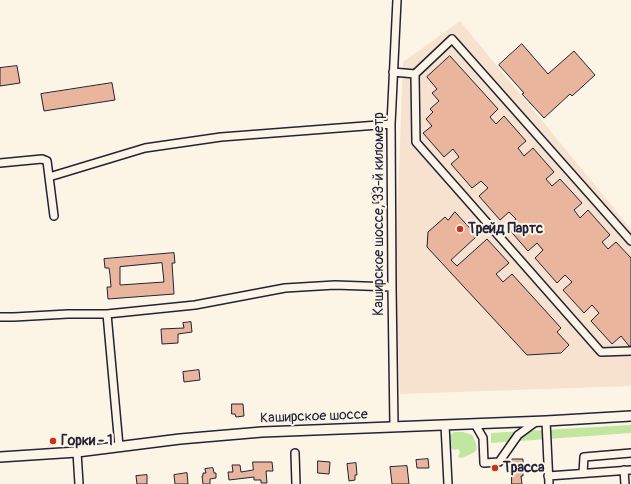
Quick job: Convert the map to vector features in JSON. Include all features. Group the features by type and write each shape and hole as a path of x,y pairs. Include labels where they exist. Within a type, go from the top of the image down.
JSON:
{"main road":[{"name":"Каширское шоссе","path":"0,457 77,452 180,439 262,432 546,421 631,416"}],"street":[{"name":"Каширское шоссе, 33-й километр","path":"394,427 391,124 397,0"},
{"path":"631,241 452,39 415,74 416,142 601,352 631,351"},
{"path":"393,72 415,74"},
{"path":"49,177 146,148 221,136 391,124"},
{"path":"0,163 42,159 47,161 54,216"},
{"path":"0,317 107,314 195,305 285,288 335,285 392,287"},
{"path":"107,314 119,446"},
{"path":"475,424 483,438 484,463 499,462 518,435 537,421"},
{"path":"546,421 549,484"},
{"path":"445,425 448,484"},
{"path":"77,452 79,484"},
{"path":"295,453 296,484"},
{"path":"584,473 584,457 631,453"},
{"path":"548,476 628,470 625,484"}],"shaded area":[{"path":"460,21 631,229 631,386 400,394 395,278 403,62"}],"green space":[{"path":"631,425 631,433 491,443 491,433"},
{"path":"454,432 463,432 472,435 477,448 476,450 462,458 458,457 460,452 458,449 454,450 448,446 447,438"}],"building":[{"path":"522,44 548,74 574,51 595,75 572,96 570,94 544,118 522,94 524,93 499,65"},
{"path":"450,56 498,109 490,117 496,124 504,116 526,141 518,148 524,156 533,148 554,172 546,179 552,186 560,179 582,203 574,210 580,218 588,210 610,235 602,242 608,249 616,242 631,258 631,346 629,346 621,336 612,344 591,321 599,313 592,305 584,313 563,290 572,282 565,275 557,283 535,258 543,250 537,243 528,251 507,227 516,219 509,212 500,220 479,196 488,188 481,181 472,188 451,164 459,157 453,149 444,157 423,133 432,126 426,119 433,112 430,109 439,101 432,93 437,89 427,77"},
{"path":"17,66 20,83 0,86 0,68"},
{"path":"112,83 115,100 44,111 41,94"},
{"path":"372,190 378,190 379,203 373,203"},
{"path":"455,212 477,236 451,260 457,266 487,239 509,263 496,274 503,282 512,274 561,328 557,332 569,345 561,353 527,355 427,247 428,232 445,217 448,220"},
{"path":"174,253 175,263 172,263 174,294 108,299 107,287 111,287 110,275 109,268 105,268 104,259","holes":["162,263 164,282 120,285 120,267"]},
{"path":"191,322 192,332 178,334 178,343 162,344 161,329 184,328 183,323"},
{"path":"199,370 200,380 184,382 183,372"},
{"path":"232,404 243,404 244,416 236,417 235,414 232,414"},
{"path":"428,459 429,468 417,468 416,460"},
{"path":"512,459 523,459 523,476 521,476 522,484 512,484"},
{"path":"318,461 330,462 329,474 318,473"},
{"path":"253,462 272,462 273,471 266,471 267,483 261,483 261,480 254,480 254,477 229,480 228,472 233,472 232,465 240,465 241,472 253,470"},
{"path":"356,463 357,475 355,475 355,480 349,481 347,464"},
{"path":"407,466 409,484 392,484 390,467"},
{"path":"213,468 214,473 216,473 216,478 210,479 210,484 203,484 202,476 203,473 206,473 205,469"},
{"path":"187,473 188,484 175,484 174,475"},
{"path":"147,475 147,484 137,484 136,476"}],"place":[{"name":"Трейд Партс","path":"460,229"},
{"name":"Горки - 1","path":"53,441"},
{"name":"Трасса","path":"495,468"}]}
